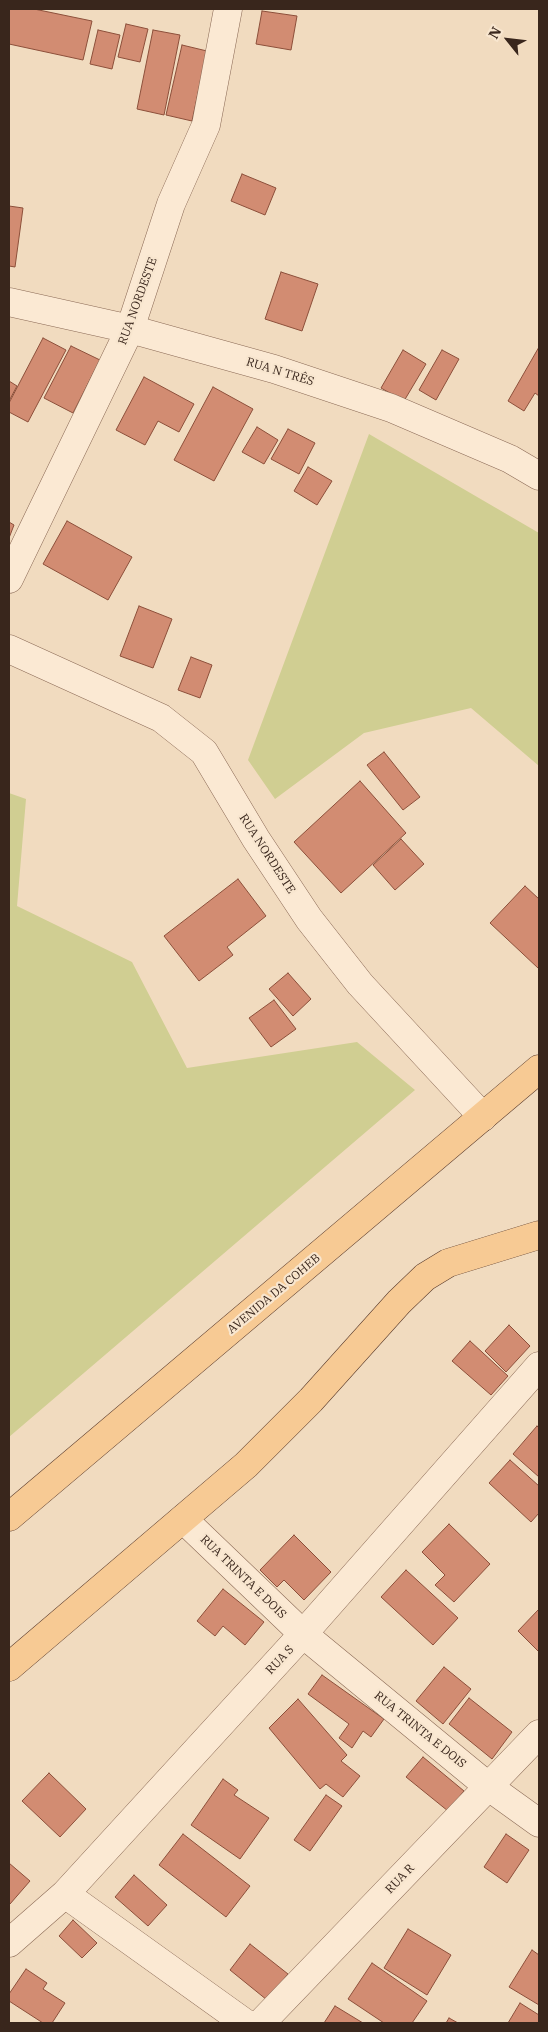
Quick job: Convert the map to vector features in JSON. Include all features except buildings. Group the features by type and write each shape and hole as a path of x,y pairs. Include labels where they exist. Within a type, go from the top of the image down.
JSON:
{"main road":[{"name":"AVENIDA DA COHEB","path":"9,1517 539,1070"},
{"path":"9,1667 246,1465 304,1407 399,1302 425,1277 448,1263 539,1235"}],"street":[{"name":"RUA NORDESTE","path":"9,579 130,329 171,204 206,125 223,10"},
{"name":"RUA N TRÊS","path":"9,302 130,329 274,369 391,408 510,459 539,476"},
{"name":"RUA NORDESTE","path":"9,649 161,718 204,752 256,839 309,919 360,984 483,1117"},
{"name":"RUA S","path":"9,1943 65,1894 303,1634 539,1366"},
{"name":"RUA TRINTA E DOIS","path":"183,1519 303,1634 489,1787 539,1823"},
{"name":"RUA R","path":"261,2023 539,1734"},
{"path":"65,1894 245,2023"}],"shaded area":[{"path":"369,434 539,533 539,766 471,708 364,733 275,799 248,760"},
{"path":"9,793 26,799 17,906 132,962 187,1068 357,1042 415,1090 9,1437"}]}
